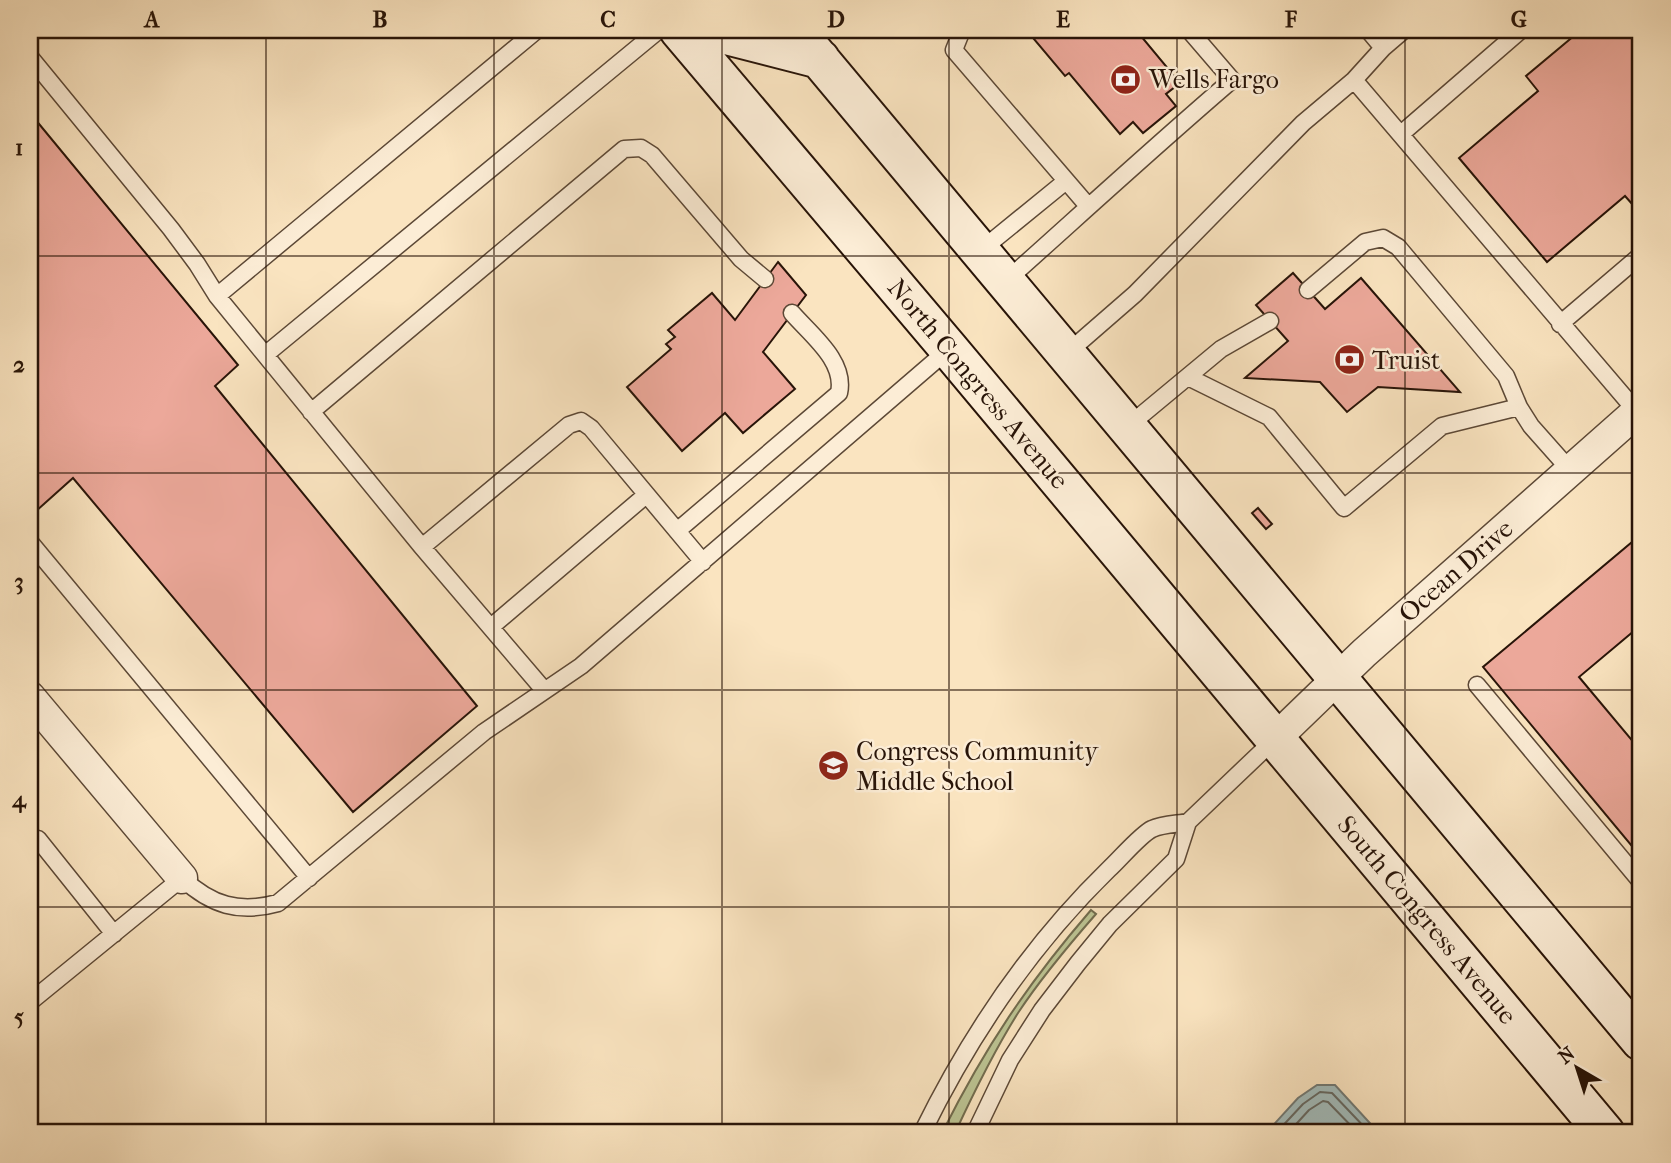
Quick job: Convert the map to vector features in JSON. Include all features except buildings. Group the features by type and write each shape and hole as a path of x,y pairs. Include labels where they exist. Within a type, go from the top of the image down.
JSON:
{"main road":[{"name":"North Congress Avenue","path":"679,30 1276,738"},
{"path":"707,30 808,40 1005,282 1641,1041"},
{"name":"South Congress Avenue","path":"1276,738 1605,1133"}],"street":[{"name":"Ocean Drive","path":"1276,738 1337,677 1570,470 1638,416"},
{"path":"30,697 182,878"}],"lane":[{"path":"217,296 537,30"},
{"path":"265,355 659,30"},
{"path":"962,30 954,50 1088,206"},
{"path":"1005,282 1232,80 1189,30"},
{"path":"1368,30 1383,48"},
{"path":"1066,354 1135,294 1303,123 1354,80 1383,48 1404,30"},
{"path":"1401,134 1521,30"},
{"path":"30,57 171,229 217,296 311,412 544,690"},
{"path":"1354,80 1638,416"},
{"path":"311,412 624,149 641,148 652,155 741,259 765,279"},
{"path":"980,251 1066,181"},
{"path":"1308,290 1365,242 1382,237 1398,247 1506,376 1519,407 1531,426 1570,470"},
{"path":"1560,324 1641,255"},
{"path":"677,531 839,393 841,384 835,362 792,313"},
{"path":"1127,427 1221,349 1270,321"},
{"path":"30,1002 182,878 199,894 218,903 240,908 260,908 278,903 484,732 581,666 949,349"},
{"path":"1188,377 1269,417 1344,508 1442,426 1519,407"},
{"path":"422,547 569,425 581,421 591,428 703,562"},
{"path":"491,627 646,495"},
{"path":"30,542 309,878"},
{"path":"1477,685 1641,882"},
{"path":"975,1133 1010,1060 1042,1010 1110,924 1176,859 1188,822 1276,738"},
{"path":"922,1133 977,1032 1046,936 1080,898 1151,829 1188,822"},
{"path":"30,846 38,839 114,933"}],"green space":[{"path":"1091,910 1096,914 1045,975 1009,1027 955,1133 942,1133 1009,1017"}],"water":[{"path":"1317,1085 1335,1085 1379,1133 1266,1133 1298,1098"}],"place":[{"name":"Wells Fargo","path":"1126,79"},
{"name":"Truist","path":"1349,360"},
{"name":"Congress Community Middle School","path":"833,766"}]}
